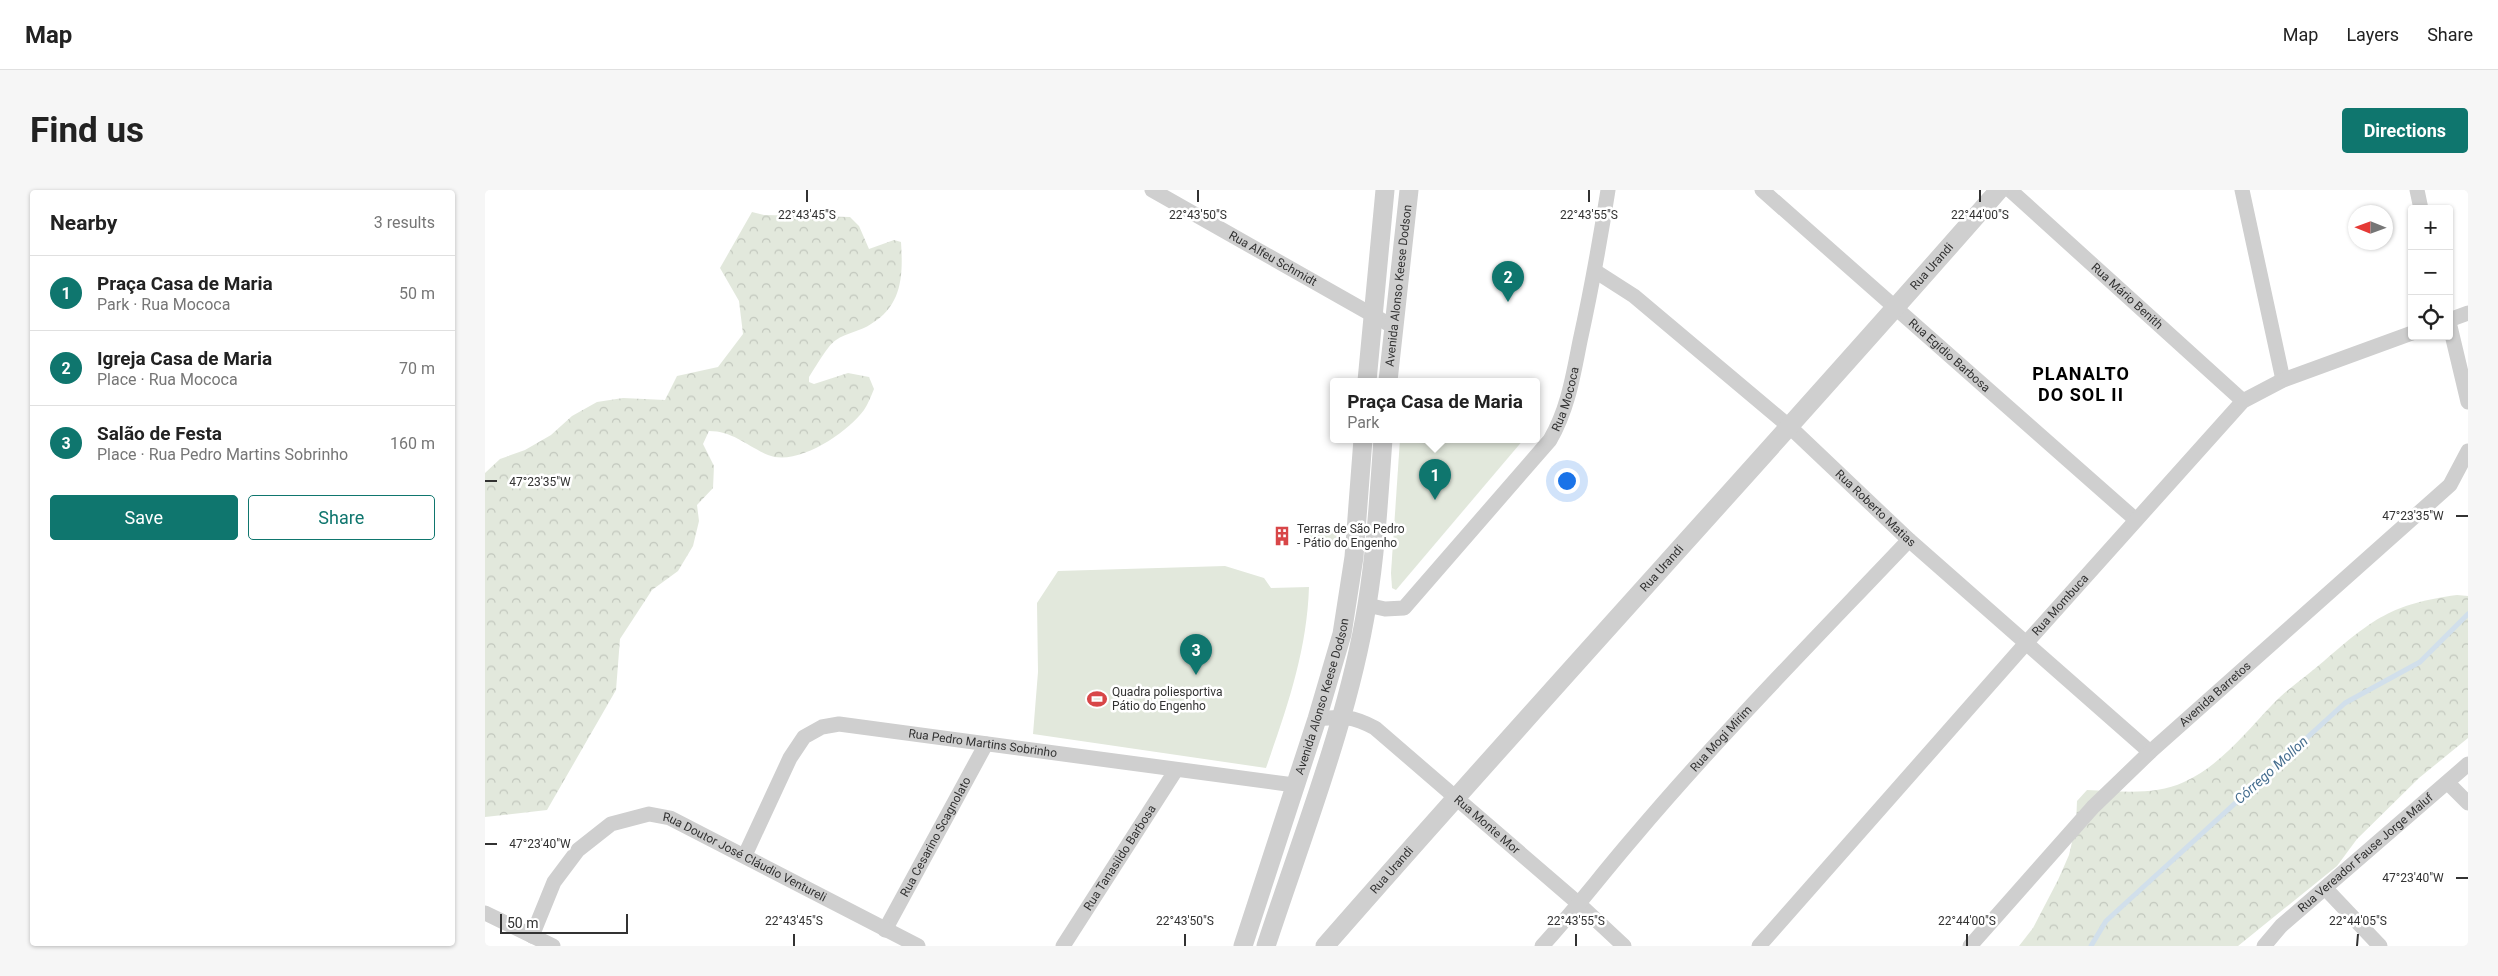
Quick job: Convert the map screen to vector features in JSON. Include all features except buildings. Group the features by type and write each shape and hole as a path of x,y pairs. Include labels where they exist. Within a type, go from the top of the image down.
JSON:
{"street":[{"name":"Rua Alfeu Schmidt","path":"1152,190 1392,326"},
{"name":"Avenida Alonso Keese Dodson","path":"1367,378 1385,190"},
{"name":"Avenida Alonso Keese Dodson","path":"1388,378 1392,326 1409,190"},
{"name":"Rua Mococa","path":"1367,605 1385,609 1404,608 1550,440 1560,423 1568,400 1595,271 1608,190"},
{"name":"Rua Egidio Barbosa","path":"1762,190 1896,306 2136,520"},
{"name":"Rua Urandi","path":"1325,946 1456,797 1791,428 1999,190"},
{"name":"Rua Mário Benith","path":"2010,190 2243,401"},
{"path":"2242,190 2283,380"},
{"path":"2417,190 2420,205"},
{"name":"Rua Roberto Matias","path":"1595,271 1634,296 1791,428 1909,540 2150,752"},
{"path":"2453,319 2468,313"},
{"name":"Rua Mombuca","path":"1759,946 2243,401 2283,380 2408,334"},
{"path":"2453,338 2468,402"},
{"name":"Avenida Alonso Keese Dodson","path":"1243,946 1317,719 1342,634 1348,601 1363,443"},
{"name":"Avenida Alonso Keese Dodson","path":"1266,946 1341,716 1367,605 1375,545 1383,443"},
{"name":"Avenida Barretos","path":"1970,946 2093,808 2150,752 2450,485 2464,463 2468,451"},
{"name":"Rua Mogi Mirim","path":"1542,946 1633,838 1779,677 1909,540"},
{"path":"1317,719 1341,716"},
{"name":"Rua Monte Mor","path":"1341,716 1361,720 1375,728 1579,904 1624,946"},
{"name":"Rua Pedro Martins Sobrinho","path":"745,855 790,758 804,737 822,727 839,724 1294,785"},
{"name":"Rua Cesarino Scagnolato","path":"885,930 986,744"},
{"name":"Rua Vereador Fause Jorge Maluf","path":"2264,946 2281,926 2468,764"},
{"name":"Rua Tanasildo Barbosa","path":"1063,946 1176,770"},
{"path":"2448,783 2468,803"},
{"name":"Rua Doutor José Cláudio Ventureli","path":"532,936 554,882 578,850 611,824 649,814 670,818 745,855 918,946"},
{"path":"2326,889 2380,946"},
{"path":"485,913 553,946"}],"green space":[{"path":"752,212 764,215 850,217 859,226 869,249 894,240 901,242 902,266 899,288 889,308 871,324 833,343 809,377 809,382 814,384 848,373 869,377 874,389 864,410 834,438 821,446 793,456 780,457 768,455 733,436 709,431 703,444 714,466 713,488 697,505 699,521 693,546 678,571 652,590 620,639 616,690 547,810 485,817 485,473 500,459 525,450 551,435 572,416 597,402 623,398 665,400 677,376 718,367 743,334 739,301 720,268"},
{"path":"1400,443 1521,443 1396,590 1392,588 1391,573"},
{"path":"1312,532 1334,532 1338,535 1337,542 1334,545 1311,544 1307,538"},
{"path":"1225,566 1264,578 1271,588 1309,587 1304,634 1295,679 1266,768 1033,734 1038,672 1037,603 1058,571"},
{"path":"2457,595 2468,596 2468,738 2419,778 2357,839 2337,866 2238,946 2019,946 2033,928 2069,855 2076,825 2077,801 2087,790 2149,791 2184,782 2210,767 2221,758 2284,693 2370,624 2415,603"}],"waterway":[{"name":"Córrego Mollon","path":"2091,946 2106,921 2345,703 2420,662 2468,614"}],"place":[{"name":"Igreja Casa de Maria","path":"1508,302"},
{"name":"Praça Casa de Maria","path":"1435,500"},
{"name":"Terras de São Pedro - Pátio do Engenho","path":"1282,536"},
{"name":"Salão de Festa","path":"1196,675"},
{"name":"Quadra poliesportiva Pátio do Engenho","path":"1097,699"}],"district":[{"name":"PLANALTO DO SOL II","path":"2081,384"}]}
